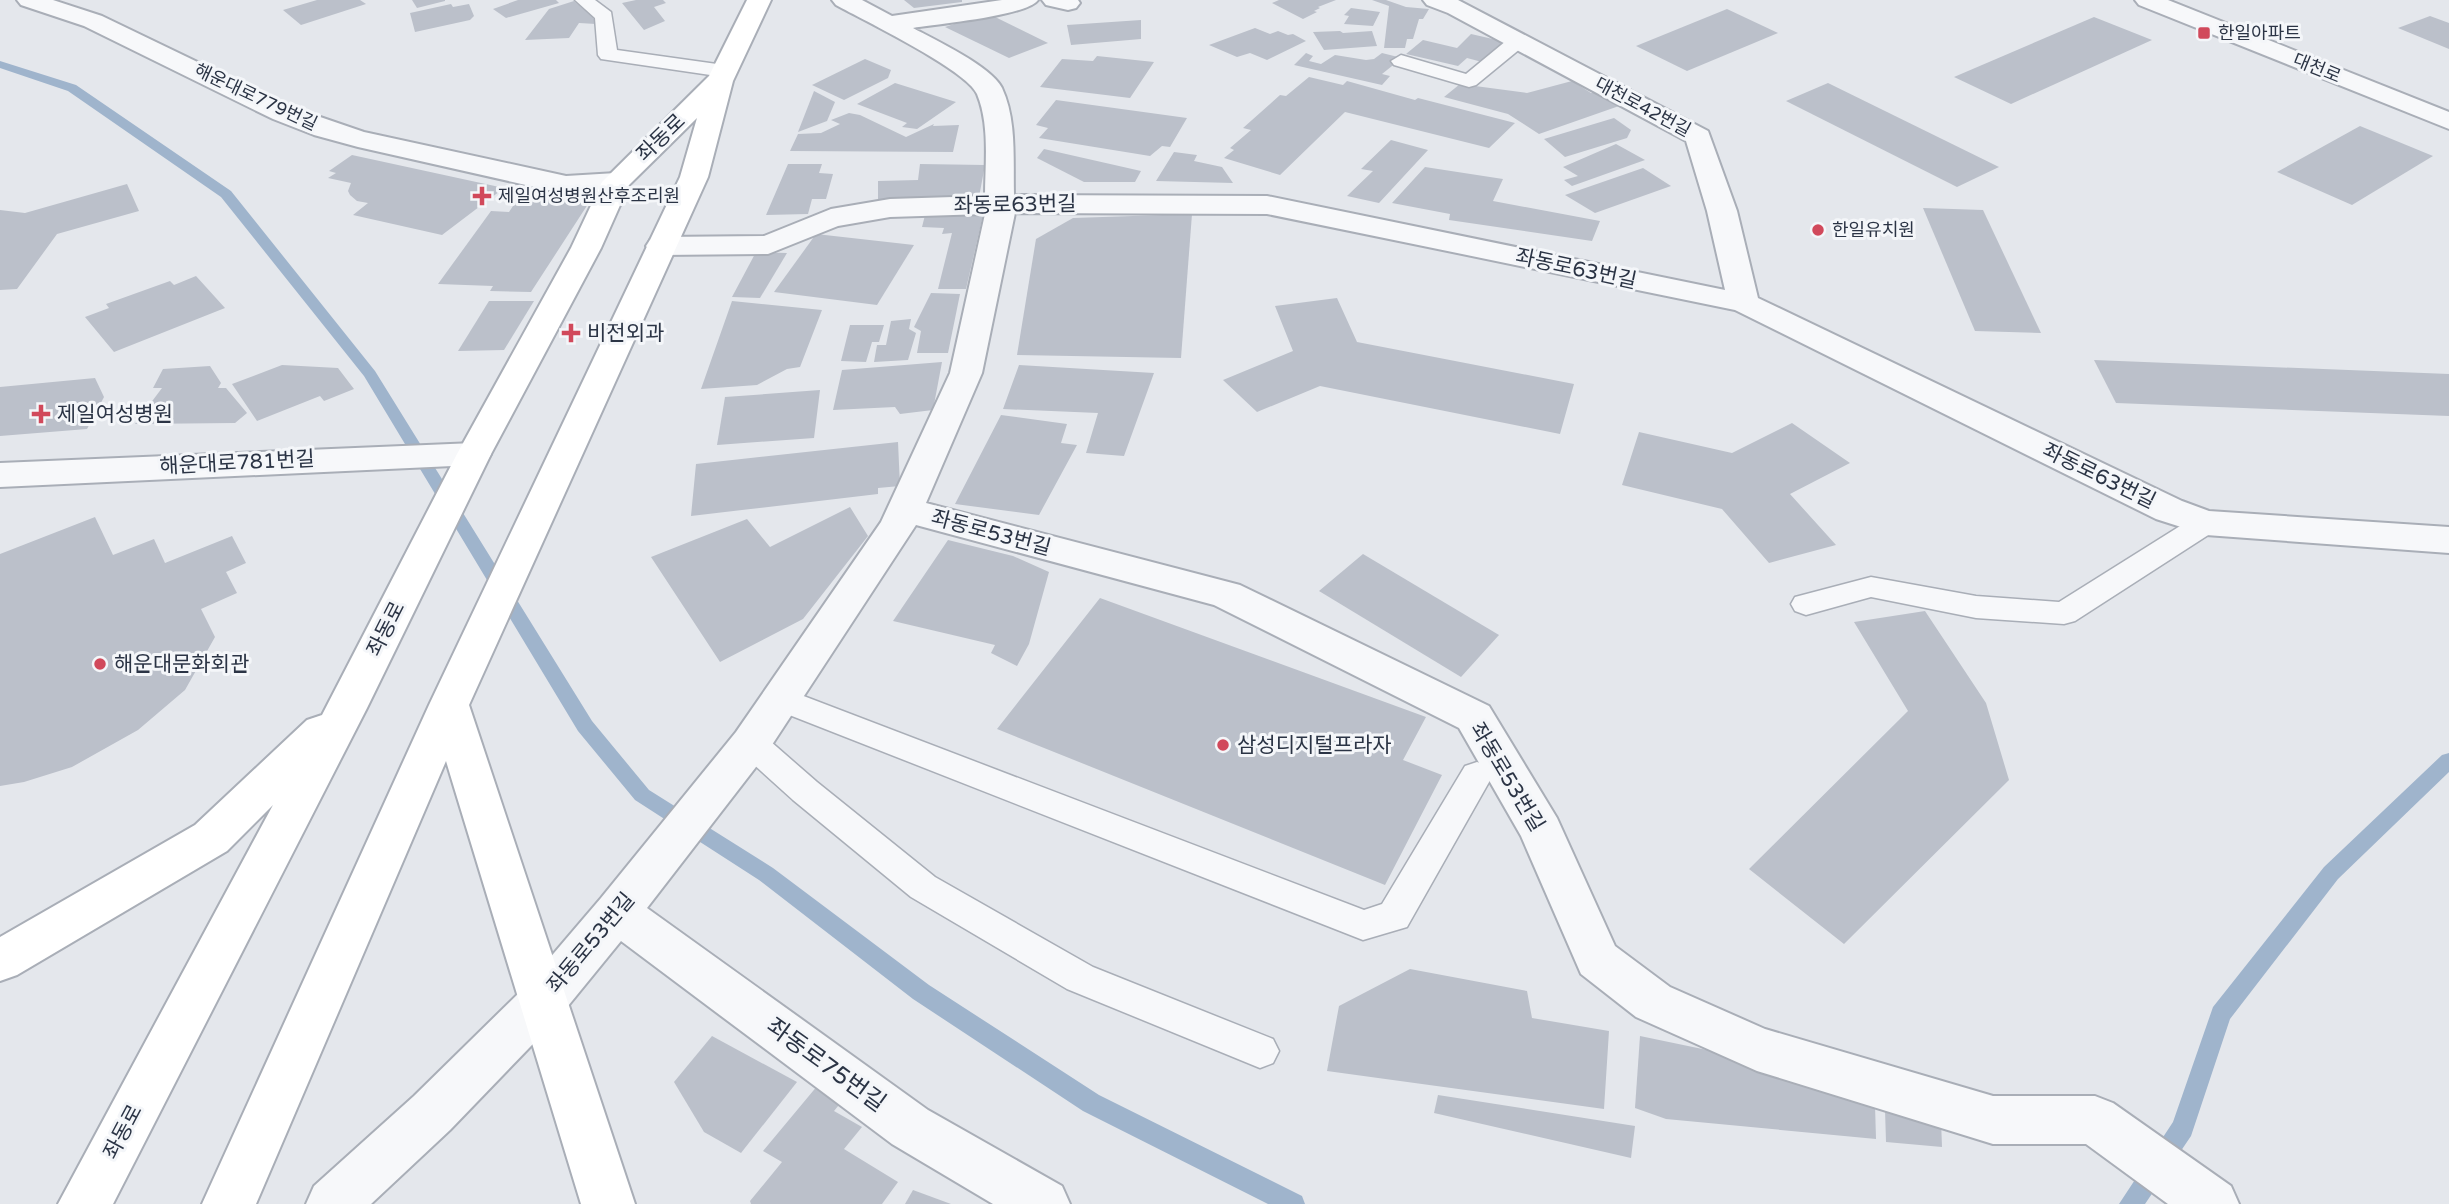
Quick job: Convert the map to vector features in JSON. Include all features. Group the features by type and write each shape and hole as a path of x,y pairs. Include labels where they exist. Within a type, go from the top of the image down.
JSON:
{"main road":[{"name":"좌동로","path":"229,1204 449,705 694,177 722,76 759,0"},
{"name":"좌동로","path":"85,1204 346,708 474,454 586,247 616,182 722,76"},
{"path":"449,705 608,1204"},
{"path":"0,961 211,838 346,708"}],"street":[{"name":"해운대로779번길","path":"29,0 93,21 282,113 324,129 566,185 616,182"},
{"name":"좌동로53번길","path":"333,1204 432,1112 542,1002 751,743 898,525 967,373 1000,206 999,130 989,89 960,64 844,0"},
{"path":"888,24 1005,7 1026,0"},
{"name":"대천로42번길","path":"1435,0 1457,8 1519,40 1698,137 1722,211 1744,303"},
{"name":"대천로","path":"2147,0 2449,121"},
{"name":"좌동로63번길","path":"661,246 768,245 831,218 890,208 1051,203 1267,205 1744,303 2169,510 2206,523 2449,540"},
{"name":"해운대로781번길","path":"0,475 474,454"},
{"name":"좌동로53번길","path":"905,510 1226,595 1474,717 1541,831 1598,960 1653,1002 1757,1049 1993,1120 2095,1120 2212,1204"},
{"name":"좌동로75번길","path":"617,912 910,1127 1043,1204"}],"lane":[{"path":"584,0 604,16 608,55 722,76"},
{"path":"1401,61 1469,81 1519,40"},
{"path":"1806,604 1871,587 1976,607 2064,613 2206,523"},
{"path":"780,699 1363,925 1394,916 1477,775"},
{"path":"751,743 805,791 923,887 1080,978 1259,1051"}],"building":[{"path":"317,0 360,0 366,4 301,25 283,10"},
{"path":"412,0 445,0 445,1 417,8"},
{"path":"518,0 556,0 559,3 506,18 493,9"},
{"path":"663,0 666,3 654,7 665,21 644,30 622,3"},
{"path":"904,0 962,0 962,2 914,8"},
{"path":"1279,0 1336,0 1318,7 1320,8 1314,11 1317,12 1303,19 1272,3"},
{"path":"1372,0 1386,0 1406,7 1429,9 1423,19 1419,19 1413,39 1407,39 1405,48 1384,48 1389,6"},
{"path":"574,1 593,17 596,24 579,23 569,38 525,40 549,9"},
{"path":"451,4 453,7 469,4 474,16 470,20 415,32 410,13"},
{"path":"1351,8 1380,12 1373,26 1344,24 1349,16 1344,15"},
{"path":"1727,9 1778,33 1687,71 1636,46"},
{"path":"987,13 1048,43 1009,58 945,27"},
{"path":"2430,16 2449,23 2449,49 2398,28"},
{"path":"2094,17 2152,40 2011,104 1954,77"},
{"path":"1141,20 1141,39 1071,45 1067,25"},
{"path":"1255,28 1270,34 1278,31 1293,34 1306,41 1267,60 1250,53 1237,57 1209,45"},
{"path":"1372,31 1377,46 1324,50 1313,32"},
{"path":"1471,34 1506,42 1482,62 1467,58 1458,66 1406,54 1423,40 1457,48"},
{"path":"1306,53 1313,56 1309,61 1321,64 1335,55 1366,60 1374,59 1382,53 1402,58 1382,74 1390,76 1382,85 1294,65"},
{"path":"1097,56 1154,62 1130,98 1040,87 1062,59 1093,61"},
{"path":"865,59 891,70 888,78 844,100 812,85"},
{"path":"1309,77 1343,85 1347,81 1515,123 1489,148 1345,112 1280,175 1224,158 1234,150 1230,148 1251,130 1243,128 1280,95 1286,96"},
{"path":"1572,81 1619,106 1539,134 1508,114 1444,97 1460,84 1527,93"},
{"path":"895,83 956,102 917,129 902,127 907,123 857,104"},
{"path":"1828,83 1999,167 1957,187 1786,101"},
{"path":"814,91 835,102 827,121 798,132"},
{"path":"1056,100 1187,118 1170,147 1162,146 1150,156 1039,138 1048,128 1036,125"},
{"path":"849,113 860,115 906,137 934,124 933,126 959,125 953,152 790,151 798,134 821,133 840,124 831,120"},
{"path":"1614,118 1631,130 1627,138 1565,157 1544,139"},
{"path":"2360,126 2433,156 2352,205 2277,172"},
{"path":"1391,140 1428,150 1379,203 1347,196 1373,171 1361,169"},
{"path":"1616,144 1645,160 1572,186 1564,180 1578,176 1563,167"},
{"path":"1044,149 1141,171 1135,182 1084,182 1037,158"},
{"path":"1174,152 1197,155 1194,161 1222,167 1233,183 1156,181"},
{"path":"352,155 504,188 442,235 353,215 368,203 357,201 350,195 348,191 351,183 328,178 336,173 329,171"},
{"path":"788,164 822,164 819,173 833,174 826,199 812,199 808,214 766,215"},
{"path":"920,164 985,165 979,197 878,202 878,181 918,180"},
{"path":"1425,167 1503,179 1493,201 1600,221 1592,241 1449,220 1450,214 1392,203"},
{"path":"1643,168 1671,186 1595,213 1565,195"},
{"path":"127,184 139,211 57,234 17,289 0,290 0,210 25,213"},
{"path":"534,199 590,201 531,292 490,291 493,286 438,284 491,211 509,212 515,203 531,204"},
{"path":"1923,208 1983,210 2041,333 1975,331"},
{"path":"1192,214 1181,358 1017,355 1036,239 1073,218"},
{"path":"925,215 983,215 966,289 938,289 952,233 942,234 944,228 922,227"},
{"path":"816,234 914,245 877,305 774,292"},
{"path":"756,252 787,253 760,298 732,297"},
{"path":"196,276 225,308 114,352 85,317 109,308 106,304 170,281 174,285"},
{"path":"931,293 960,294 948,353 917,353 921,331 914,327"},
{"path":"1337,298 1357,342 1574,384 1560,434 1320,386 1257,412 1223,380 1293,351 1275,306"},
{"path":"489,301 534,301 504,350 458,351"},
{"path":"732,301 822,310 800,367 787,369 757,385 701,389"},
{"path":"911,319 909,329 916,333 908,360 874,362 877,345 886,345 891,321"},
{"path":"850,325 884,325 879,342 872,342 866,362 841,361"},
{"path":"2094,360 2449,374 2449,416 2116,403"},
{"path":"942,362 933,410 900,414 895,407 833,410 842,370"},
{"path":"282,365 338,368 354,389 324,401 320,396 257,421 232,384"},
{"path":"1019,365 1154,373 1124,456 1086,453 1098,413 1003,409"},
{"path":"210,366 221,383 218,388 226,388 247,413 235,423 135,424 162,388 153,388 163,369"},
{"path":"95,378 104,397 87,429 0,436 0,387"},
{"path":"820,390 814,438 717,445 725,397"},
{"path":"1001,415 1067,424 1061,443 1077,445 1039,515 955,504"},
{"path":"1792,423 1850,463 1790,494 1836,545 1769,563 1722,509 1622,485 1639,432 1732,453"},
{"path":"898,442 900,486 878,488 878,494 691,516 696,464"},
{"path":"850,507 868,536 803,619 720,662 651,557 747,519 770,547"},
{"name":"해운대문화회관","path":"95,517 113,555 154,539 165,563 232,536 246,563 226,572 237,593 201,609 215,637 185,690 138,730 72,767 24,782 0,786 0,554"},
{"path":"948,540 1013,556 1049,572 1029,644 1017,666 991,653 995,645 893,621"},
{"path":"1363,554 1499,635 1461,677 1319,591"},
{"name":"삼성디지털프라자","path":"1100,598 1426,717 1403,760 1442,775 1385,885 997,729"},
{"path":"1925,611 1986,703 2009,780 1844,944 1749,869 1908,711 1854,622"},
{"path":"1410,969 1527,991 1532,1018 1609,1031 1604,1109 1327,1071 1339,1006"},
{"path":"712,1036 797,1082 741,1153 704,1132 674,1082"},
{"path":"1640,1036 1760,1061 1875,1105 1876,1139 1666,1119 1635,1108"},
{"path":"818,1085 843,1100 834,1111 862,1127 844,1149 898,1182 882,1204 751,1204 750,1201 782,1162 763,1151"},
{"path":"1438,1095 1635,1126 1631,1158 1434,1113"},
{"path":"1885,1110 1941,1120 1942,1147 1886,1142"},
{"path":"913,1190 951,1204 905,1204"}],"waterway":[{"path":"0,64 72,88 226,194 370,374 585,726 642,795 766,874 921,992 1091,1103 1293,1204"},
{"path":"2131,1204 2183,1128 2221,1014 2331,873 2449,760"}],"place":[{"name":"한일아파트","path":"2204,33"},
{"name":"제일여성병원산후조리원","path":"482,196"},
{"name":"한일유치원","path":"1818,230"},
{"name":"비전외과","path":"571,333"},
{"name":"제일여성병원","path":"41,414"},
{"name":"해운대문화회관","path":"100,664"},
{"name":"삼성디지털프라자","path":"1223,745"}]}
